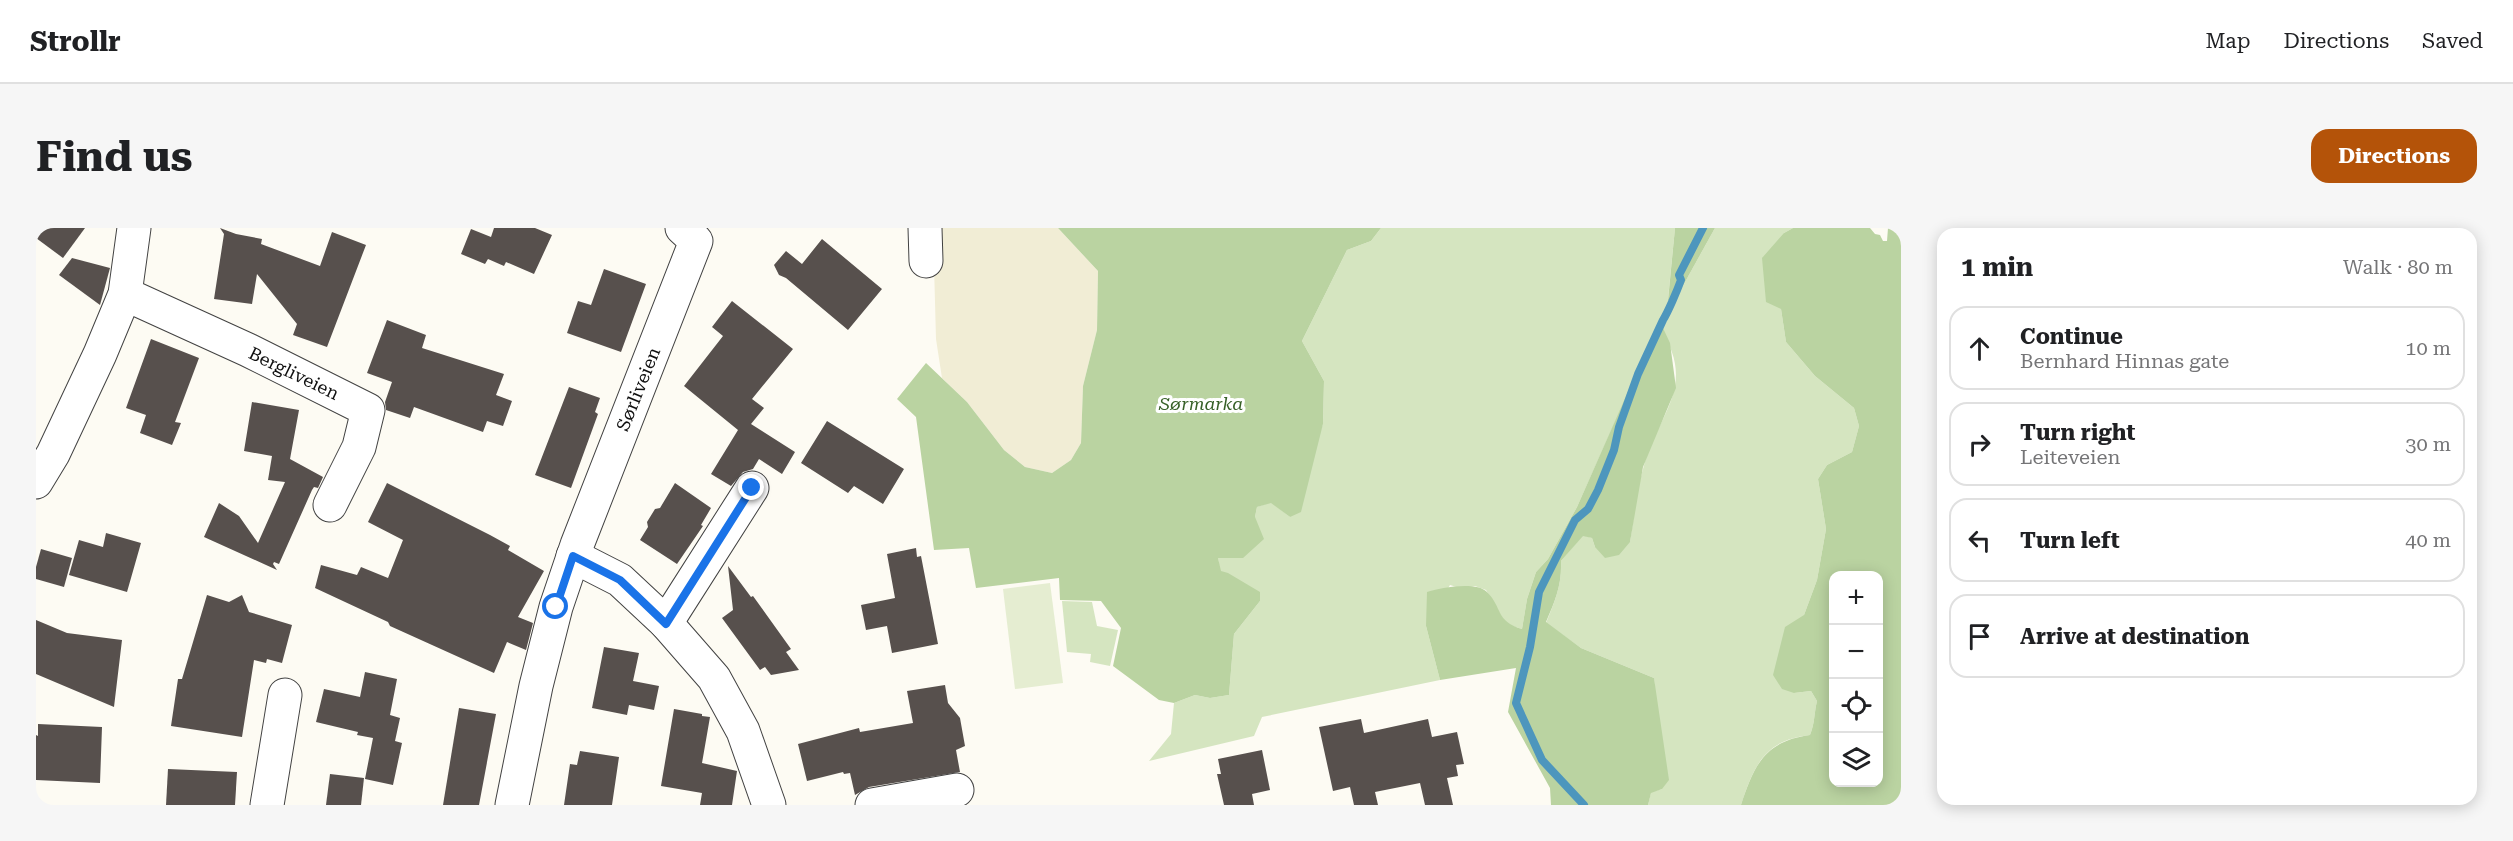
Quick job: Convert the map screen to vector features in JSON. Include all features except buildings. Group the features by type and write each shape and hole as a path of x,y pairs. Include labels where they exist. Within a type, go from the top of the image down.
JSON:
{"street":[{"path":"36,482 53,454 100,354 125,294 134,228"},
{"name":"Sørliveien","path":"573,556 696,241 682,228"},
{"path":"926,228 926,261"},
{"name":"Bergliveien","path":"125,294 267,359 368,410 359,447 330,505"},
{"path":"666,624 752,488"},
{"path":"512,805 538,680 556,607 573,556 620,580 666,624 714,678 743,731 769,805"},
{"path":"267,805 285,695"},
{"path":"872,805 957,790"}],"shaded area":[{"path":"933,228 1058,228 1098,271 1097,330 1083,386 1081,443 1071,460 1052,473 1025,467 1004,450 967,402 942,378 936,339"}],"green space":[{"name":"Sørmarka","path":"1058,228 1381,228 1371,241 1347,250 1302,341 1324,381 1323,424 1301,512 1290,517 1271,503 1257,507 1255,517 1264,539 1243,558 1218,558 1221,571 1260,592 1260,601 1234,634 1229,695 1210,698 1195,695 1174,703 1159,700 1113,666 1121,628 1101,601 1060,600 1059,578 976,588 969,548 934,550 916,417 897,399 926,363 967,402 1004,450 1025,467 1052,473 1071,460 1081,443 1083,386 1097,330 1098,271"},
{"path":"1381,228 1675,228 1668,299 1674,302 1715,228 1793,228 1784,233 1781,309 1786,342 1815,376 1854,408 1859,426 1852,452 1827,465 1818,479 1826,529 1817,580 1804,615 1794,693 1811,691 1817,701 1812,731 1810,735 1782,742 1764,757 1751,778 1741,805 1648,805 1651,792 1662,789 1654,678 1581,648 1546,623 1559,585 1561,561 1583,535 1592,538 1595,547 1630,542 1643,469 1649,449 1672,399 1675,383 1675,366 1670,347 1658,326 1577,507 1548,559 1536,572 1527,599 1522,629 1506,624 1486,590 1475,586 1460,588 1450,585 1426,626 1440,680 1262,717 1254,736 1149,761 1171,734 1174,703 1195,695 1210,698 1229,695 1234,634 1260,601 1220,571 1218,558 1255,517 1257,507 1271,502 1290,517 1323,424 1324,381 1302,341 1347,250 1371,241"},
{"path":"1675,228 1715,228 1674,302 1668,300"},
{"path":"1793,228 1870,228 1875,234 1880,235 1883,241 1887,241 1888,228 1901,228 1901,805 1741,805 1751,778 1764,757 1782,743 1810,735 1812,731 1817,701 1811,691 1794,693 1782,689 1773,675 1785,627 1804,615 1817,580 1826,529 1818,479 1827,465 1852,452 1859,426 1854,408 1815,376 1786,342 1781,309 1766,302 1762,258 1784,233"},
{"path":"1657,326 1663,328 1670,343 1676,388 1643,467 1630,542 1619,555 1605,558 1595,547 1592,538 1583,536 1561,561 1559,585 1546,622 1581,648 1654,678 1669,780 1662,789 1651,793 1648,805 1551,805 1550,788 1508,712 1516,668 1440,680 1426,626 1427,592 1458,586 1482,589 1492,598 1507,622 1522,629 1527,599 1536,572 1548,559 1577,507"},
{"path":"1050,583 1063,683 1015,689 1003,589"},
{"path":"1062,601 1092,602 1097,626 1118,630 1110,666 1090,662 1091,654 1067,652"}],"waterway":[{"path":"1584,805 1542,760 1516,703 1530,647 1539,592 1575,520 1588,509 1598,490 1614,450 1619,427 1638,374 1670,307 1681,280 1679,275 1703,228"}],"route":[{"path":"556,607 573,556 620,580 666,624 752,488"}]}
